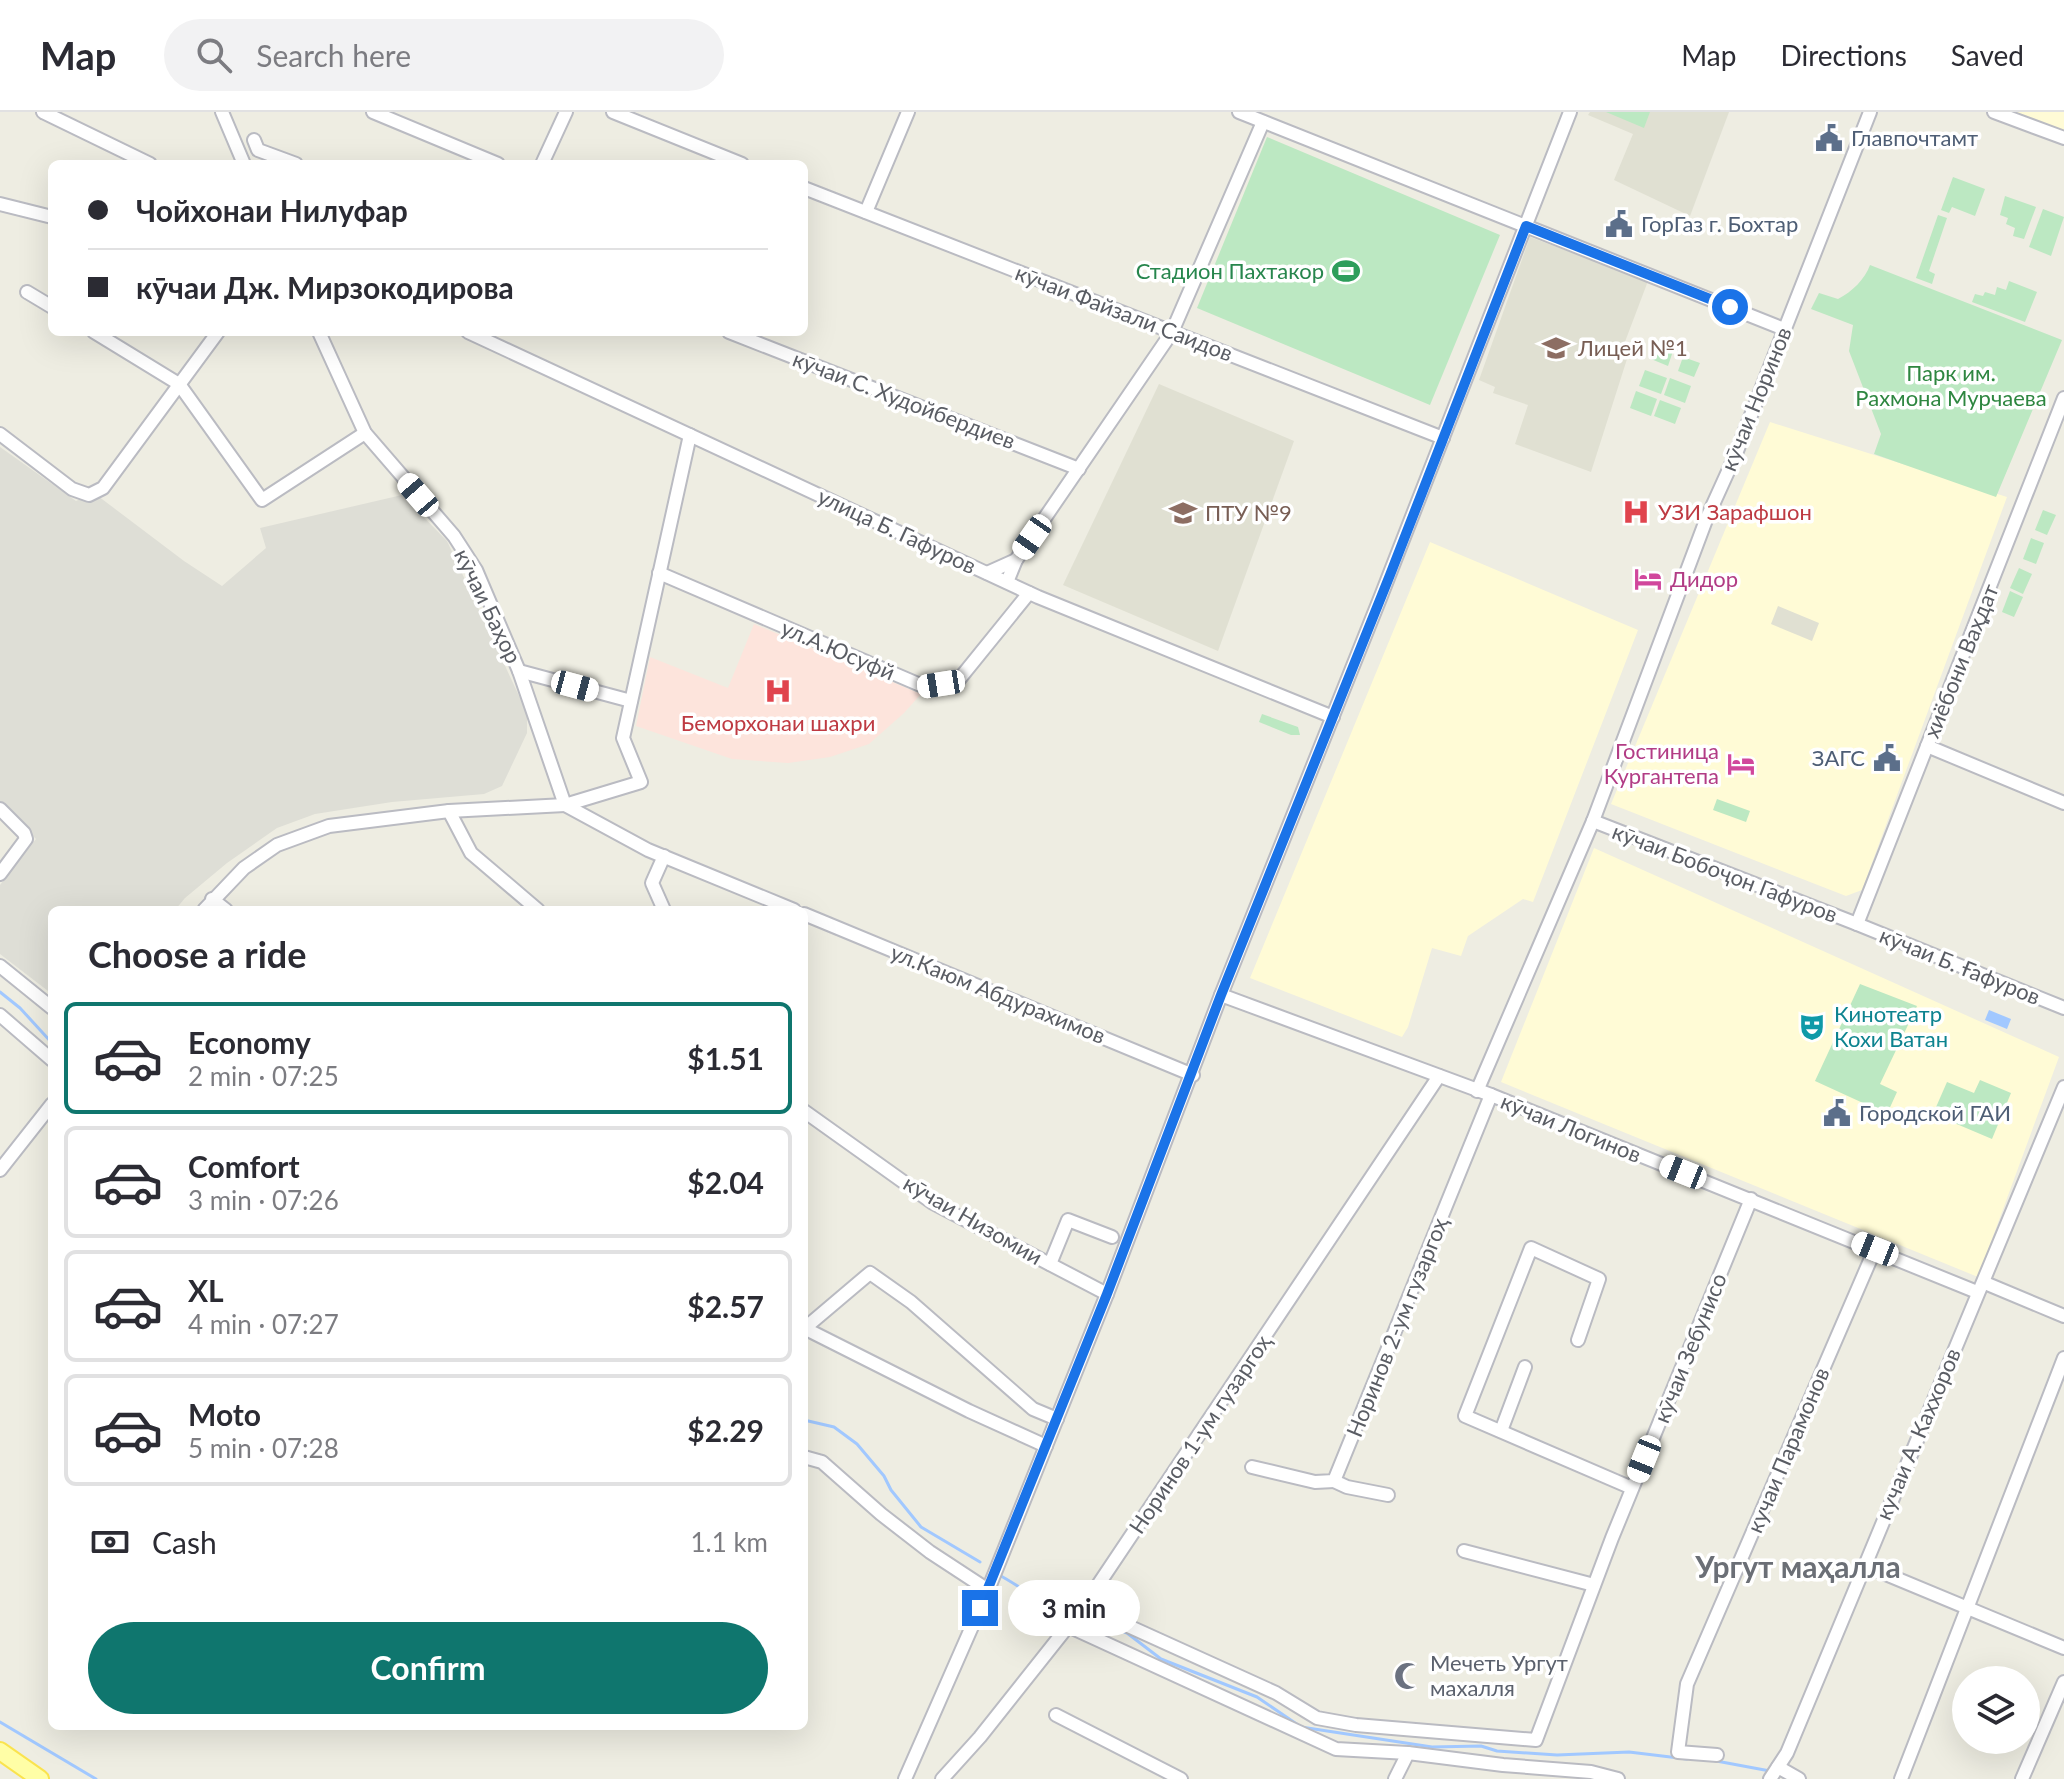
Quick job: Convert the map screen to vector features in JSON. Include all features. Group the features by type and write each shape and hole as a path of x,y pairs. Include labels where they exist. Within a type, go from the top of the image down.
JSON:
{"main road":[{"path":"0,1751 40,1779"}],"street":[{"path":"43,112 142,160"},
{"path":"222,112 242,160"},
{"path":"373,112 488,160"},
{"path":"544,160 566,112"},
{"path":"613,112 732,160"},
{"path":"866,212 908,112"},
{"path":"1239,112 1784,329"},
{"path":"905,1779 988,1590 1107,1294 1221,995 1570,112"},
{"name":"кӯчаи Норинов","path":"1477,1091 1593,821 1706,520 1735,456 1870,112"},
{"path":"1994,112 2064,138"},
{"path":"1007,582 1016,560 1172,332 1263,122"},
{"path":"254,140 258,150 285,160"},
{"name":"кӯчаи Файзали Саидов","path":"808,190 1443,438"},
{"path":"0,204 48,216"},
{"path":"27,292 48,305"},
{"path":"101,336 179,384 262,500 365,433"},
{"path":"0,434 72,489 89,495 103,488 215,336"},
{"name":"кӯчаи Баҳор","path":"321,336 365,433 454,536 476,570 519,671 565,805"},
{"name":"улица Б. Гафуров","path":"477,336 1029,593 1333,717"},
{"name":"кӯчаи С. Худойбердиев","path":"739,336 1079,469"},
{"name":"хиёбони Ваҳдат","path":"1857,924 2064,398"},
{"path":"2051,431 2064,437"},
{"path":"208,905 244,868 277,845 329,826 449,811 565,805 641,782 623,738 690,435"},
{"path":"987,573 1016,560"},
{"name":"ул.А.Юсуфй","path":"659,573 925,687 957,682 1029,593"},
{"path":"519,671 631,701"},
{"path":"1927,746 2064,803"},
{"path":"565,805 664,856 784,906"},
{"path":"0,809 24,833 26,839 0,874"},
{"path":"449,811 471,853 533,906"},
{"name":"кӯчаи Бобоҷон Гафуров","path":"1593,821 1857,924"},
{"path":"662,906 652,883 664,856"},
{"name":"ул.Каюм Абдурахимов","path":"808,916 1193,1075"},
{"name":"кӯчаи Б. Ғафуров","path":"1857,924 2064,1008"},
{"path":"0,966 48,1005"},
{"path":"1221,995 1439,1076"},
{"path":"0,1015 48,1057"},
{"name":"кӯчаи Логинов","path":"1439,1076 1875,1249 2064,1316"},
{"name":"Норинов 1-ум гузаргоҳ","path":"942,1779 980,1737 1075,1617 1439,1076"},
{"name":"кучаи А. Каххоров","path":"1774,1773 1787,1753 2064,1087"},
{"name":"Норинов 2-ум гузаргоҳ","path":"1334,1481 1491,1095"},
{"path":"2,1164 48,1109"},
{"name":"кӯчаи Низомии","path":"808,1120 933,1203 1107,1294"},
{"name":"кӯчаи Зебунисо","path":"1511,1738 1536,1740 1632,1488 1751,1199"},
{"path":"1050,1264 1068,1220 1112,1237"},
{"path":"1578,1340 1599,1279 1531,1248 1465,1416 1632,1488"},
{"name":"кучаи Парамонов","path":"1717,1755 1678,1752 1687,1684 1875,1249"},
{"path":"808,1325 870,1273 911,1302 1033,1409 1057,1419"},
{"path":"808,1330 969,1411 1046,1446"},
{"path":"1901,1779 2064,1358"},
{"path":"1501,1431 1525,1367"},
{"path":"808,1458 822,1462 930,1552 988,1590"},
{"path":"1252,1467 1315,1482 1334,1481 1347,1487 1388,1495"},
{"path":"1464,1551 1594,1585"},
{"path":"1864,1565 2064,1648"},
{"path":"1075,1617 1276,1693 1317,1718 1356,1725 1511,1738 1503,1765"},
{"path":"1075,1617 1336,1749 1408,1753 1591,1772 1618,1779"},
{"path":"2022,1779 2064,1682"},
{"path":"1056,1715 1181,1779"},
{"path":"1395,1779 1408,1753"},
{"path":"1774,1773 1799,1779"}],"shaded area":[{"path":"1590,112 1729,112 1690,216 1614,180 1633,134 1588,115"},
{"path":"2010,112 2064,112 2064,132"},
{"name":"Лицей №1","path":"1530,237 1648,281 1620,355 1627,359 1591,472 1515,444 1528,405 1493,393 1495,387 1479,380"},
{"name":"ПТУ №9","path":"1159,384 1294,441 1218,651 1063,585"},
{"path":"1770,422 2007,497 1862,890 1846,896 1611,804"},
{"path":"0,447 76,501 94,493 222,586 266,548 260,528 402,495 447,541 527,713 527,733 502,786 484,794 392,802 315,814 277,828 227,863 178,906 48,906 48,991 0,954 0,885 36,839 0,802"},
{"path":"1430,542 1638,630 1533,902 1523,899 1468,936 1461,956 1432,948 1408,1027 1402,1037 1250,978"},
{"path":"1778,606 1819,623 1812,641 1771,624"},
{"name":"Беморхонаи шахри","path":"754,624 921,694 869,744 830,757 788,763 732,759 636,726 650,657 728,688"},
{"path":"1594,848 2059,1057 1978,1277 1501,1082"}],"green space":[{"path":"1606,112 1650,112 1644,128"},
{"path":"1267,137 1500,235 1430,405 1197,308"},
{"path":"1953,177 1985,189 1975,216 1952,207 1949,213 1941,210"},
{"path":"2005,196 2036,207 2024,239 2013,236 2015,228 2006,224 2008,218 2000,215"},
{"path":"2043,209 2064,217 2051,256 2029,247"},
{"path":"1938,215 1947,218 1929,271 1935,274 1932,284 1916,278"},
{"name":"Парк им. Рахмона Мурчаева","path":"1870,265 2062,340 1996,497 1874,454 1881,434 1849,351 1853,325 1811,309 1819,293 1838,299 1848,293"},
{"path":"2009,281 2037,292 2025,322 1972,302 1975,294 1983,296 1985,292 1995,295 1997,287 2006,290"},
{"path":"1657,345 1673,351 1668,366 1651,359"},
{"path":"1683,357 1700,363 1694,377 1678,371"},
{"path":"1645,370 1667,378 1661,394 1639,386"},
{"path":"1670,378 1691,386 1685,403 1664,395"},
{"path":"1636,391 1657,399 1651,416 1630,408"},
{"path":"1660,400 1681,408 1675,424 1654,416"},
{"path":"2043,510 2056,515 2047,535 2035,530"},
{"path":"2031,538 2044,543 2036,564 2023,559"},
{"path":"2019,568 2032,574 2023,594 2010,588"},
{"path":"2010,591 2023,597 2014,617 2002,612"},
{"path":"1262,714 1298,727 1300,735 1291,735 1259,722"},
{"path":"1717,799 1750,811 1746,822 1713,810"},
{"path":"1860,984 1917,1006 1880,1084 1897,1092 1887,1114 1815,1081"},
{"path":"1980,1080 2011,1093 1992,1139 1933,1114 1947,1082 1974,1093"}],"water":[{"path":"1989,1010 2011,1019 2007,1029 1985,1020"}],"waterway":[{"path":"0,992 20,1008 48,1039"},
{"path":"808,1421 834,1427 857,1444 921,1527 980,1562"},
{"path":"999,1575 1071,1619"},
{"path":"1078,1622 1127,1633 1161,1659 1257,1697 1301,1727 1432,1747 1481,1746 1497,1751 1557,1755 1629,1752 1687,1759"},
{"path":"0,1722 96,1779"},
{"path":"1711,1760 1770,1771"}],"place":[{"name":"Главпочтамт","path":"1829,138"},
{"name":"ГорГаз г. Бохтар","path":"1619,224"},
{"name":"Стадион Пахтакор","path":"1346,271"},
{"name":"Лицей №1","path":"1556,348"},
{"name":"УЗИ Зарафшон","path":"1636,512"},
{"name":"ПТУ №9","path":"1183,513"},
{"name":"Дидор","path":"1648,579"},
{"name":"Беморхонаи шахри","path":"778,691"},
{"name":"ЗАГС","path":"1887,758"},
{"name":"Гостиница Кургантепа","path":"1741,764"},
{"name":"Кинотеатр Кохи Ватан","path":"1812,1027"},
{"name":"Городской ГАИ","path":"1837,1113"},
{"name":"Мечеть Ургут махалля","path":"1408,1676"}],"district":[{"name":"Ургут маҳалла","path":"1798,1568"}],"route":[{"path":"980,1608 1107,1294 1221,995 1526,226 1730,307"}]}
